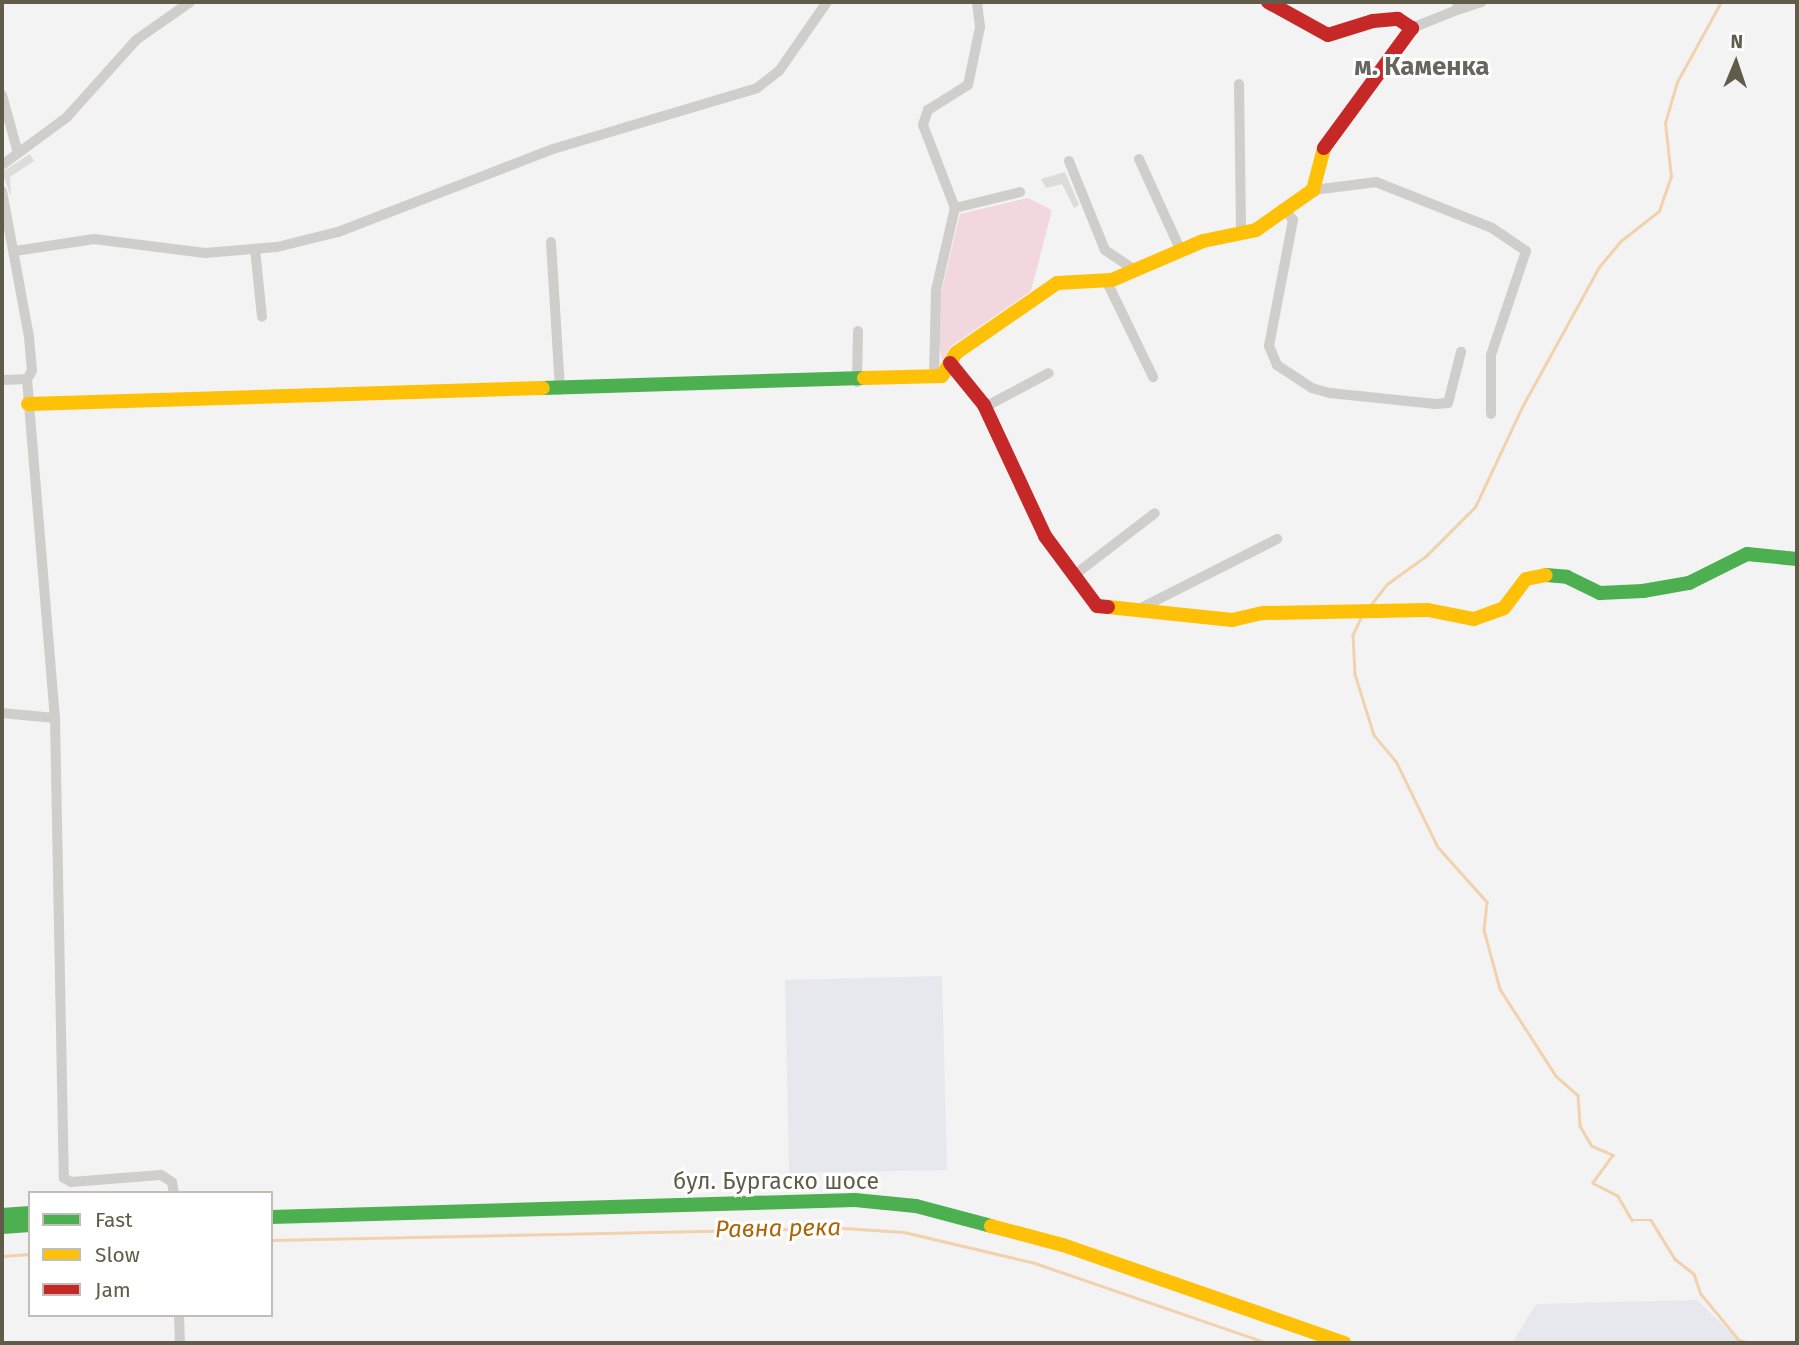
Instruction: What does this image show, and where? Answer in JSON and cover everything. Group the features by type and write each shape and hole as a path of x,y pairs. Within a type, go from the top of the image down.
{"street":[{"path":"2,165 68,117 136,40 190,2"},
{"path":"15,251 94,239 205,253 255,249 338,232 553,149 757,88 779,71 827,2"},
{"path":"934,378 936,290 955,208 923,125 928,110 968,85 980,27 977,2"},
{"path":"1268,2 1328,36 1373,21 1398,19 1412,28"},
{"path":"1313,190 1321,152 1412,28 1458,6 1482,2"},
{"path":"1239,84 1241,232"},
{"path":"2,95 18,153"},
{"path":"1139,159 1181,251"},
{"path":"1069,161 1105,250 1136,271"},
{"path":"29,404 934,378 942,376 950,363 1038,293 1057,283 1106,280 1136,271 1181,251 1241,232 1256,230 1313,190 1376,182 1492,228 1526,251 1491,355 1491,414"},
{"path":"2,191 15,251 32,371 27,379 55,718 64,1178 71,1182 160,1175 173,1182 174,1191"},
{"path":"955,208 1020,192"},
{"path":"1284,208 1293,220 1269,346 1277,365 1321,391 1436,404 1448,403 1461,352"},
{"path":"551,242 560,390"},
{"path":"255,249 262,317"},
{"path":"1106,280 1153,377"},
{"path":"858,331 858,382"},
{"path":"950,363 985,407 1045,536 1097,606 1139,609 1166,616 1232,620 1263,613 1428,610 1474,619 1504,608 1526,579 1538,575 1567,577 1600,593 1643,591 1689,583 1747,554 1797,559"},
{"path":"985,407 1049,373"},
{"path":"2,380 27,379"},
{"path":"1073,576 1155,513"},
{"path":"1139,609 1277,539"},
{"path":"2,713 55,718"},
{"name":"бул. Бургаско шосе","path":"273,1217 855,1200 916,1206 1041,1237 1344,1343"},
{"path":"273,1211 329,1214"},
{"path":"2,1214 28,1213"},
{"path":"2,1227 28,1226"},
{"path":"179,1317 180,1343"}],"shaded area":[{"path":"1028,198 1052,210 1031,291 950,347 942,362 938,337 941,293 960,214"},
{"path":"942,976 947,1170 789,1173 785,980"},
{"path":"1697,1300 1742,1343 1512,1343 1536,1304"}],"building":[{"path":"30,154 34,161 10,177 11,197 2,172"},
{"path":"1065,172 1079,205 1074,208 1062,184 1046,188 1041,179"}],"waterway":[{"path":"1369,607 1387,584 1426,556 1475,507 1522,407 1599,267 1622,240 1659,211 1671,177 1665,123 1677,82 1721,2"},
{"path":"1361,618 1353,635 1355,674 1374,735 1396,761 1438,847 1487,902 1484,930 1500,989 1556,1076 1578,1095 1580,1126 1592,1146 1613,1155 1593,1183 1618,1196 1632,1220 1651,1220 1675,1259 1694,1274 1701,1294 1739,1340 1751,1343"},
{"name":"Равна река","path":"273,1240 843,1228 904,1232 1035,1263 1267,1343"},
{"name":"Равна река","path":"2,1256 28,1254"}],"traffic: fast":[{"path":"543,388 864,378"},
{"path":"1546,575 1567,577 1600,593 1643,591 1689,583 1747,554 1797,559"},
{"path":"273,1217 855,1200 916,1206 991,1226"},
{"path":"2,1215 28,1213"},
{"path":"2,1227 28,1225"}],"traffic: slow":[{"path":"864,378 942,376 956,353 1057,283 1112,280 1203,241 1256,230 1313,190 1324,148"},
{"path":"28,404 543,388"},
{"path":"1108,607 1232,620 1263,613 1428,610 1474,619 1504,608 1526,579 1546,575"},
{"path":"991,1226 1063,1245 1344,1343"}],"traffic: jam":[{"path":"1268,2 1328,35 1373,21 1398,19 1412,28 1324,148"},
{"path":"950,363 984,405 1045,536 1097,606 1108,607"}],"district":[{"name":"м. Каменка","path":"1422,67"}]}
